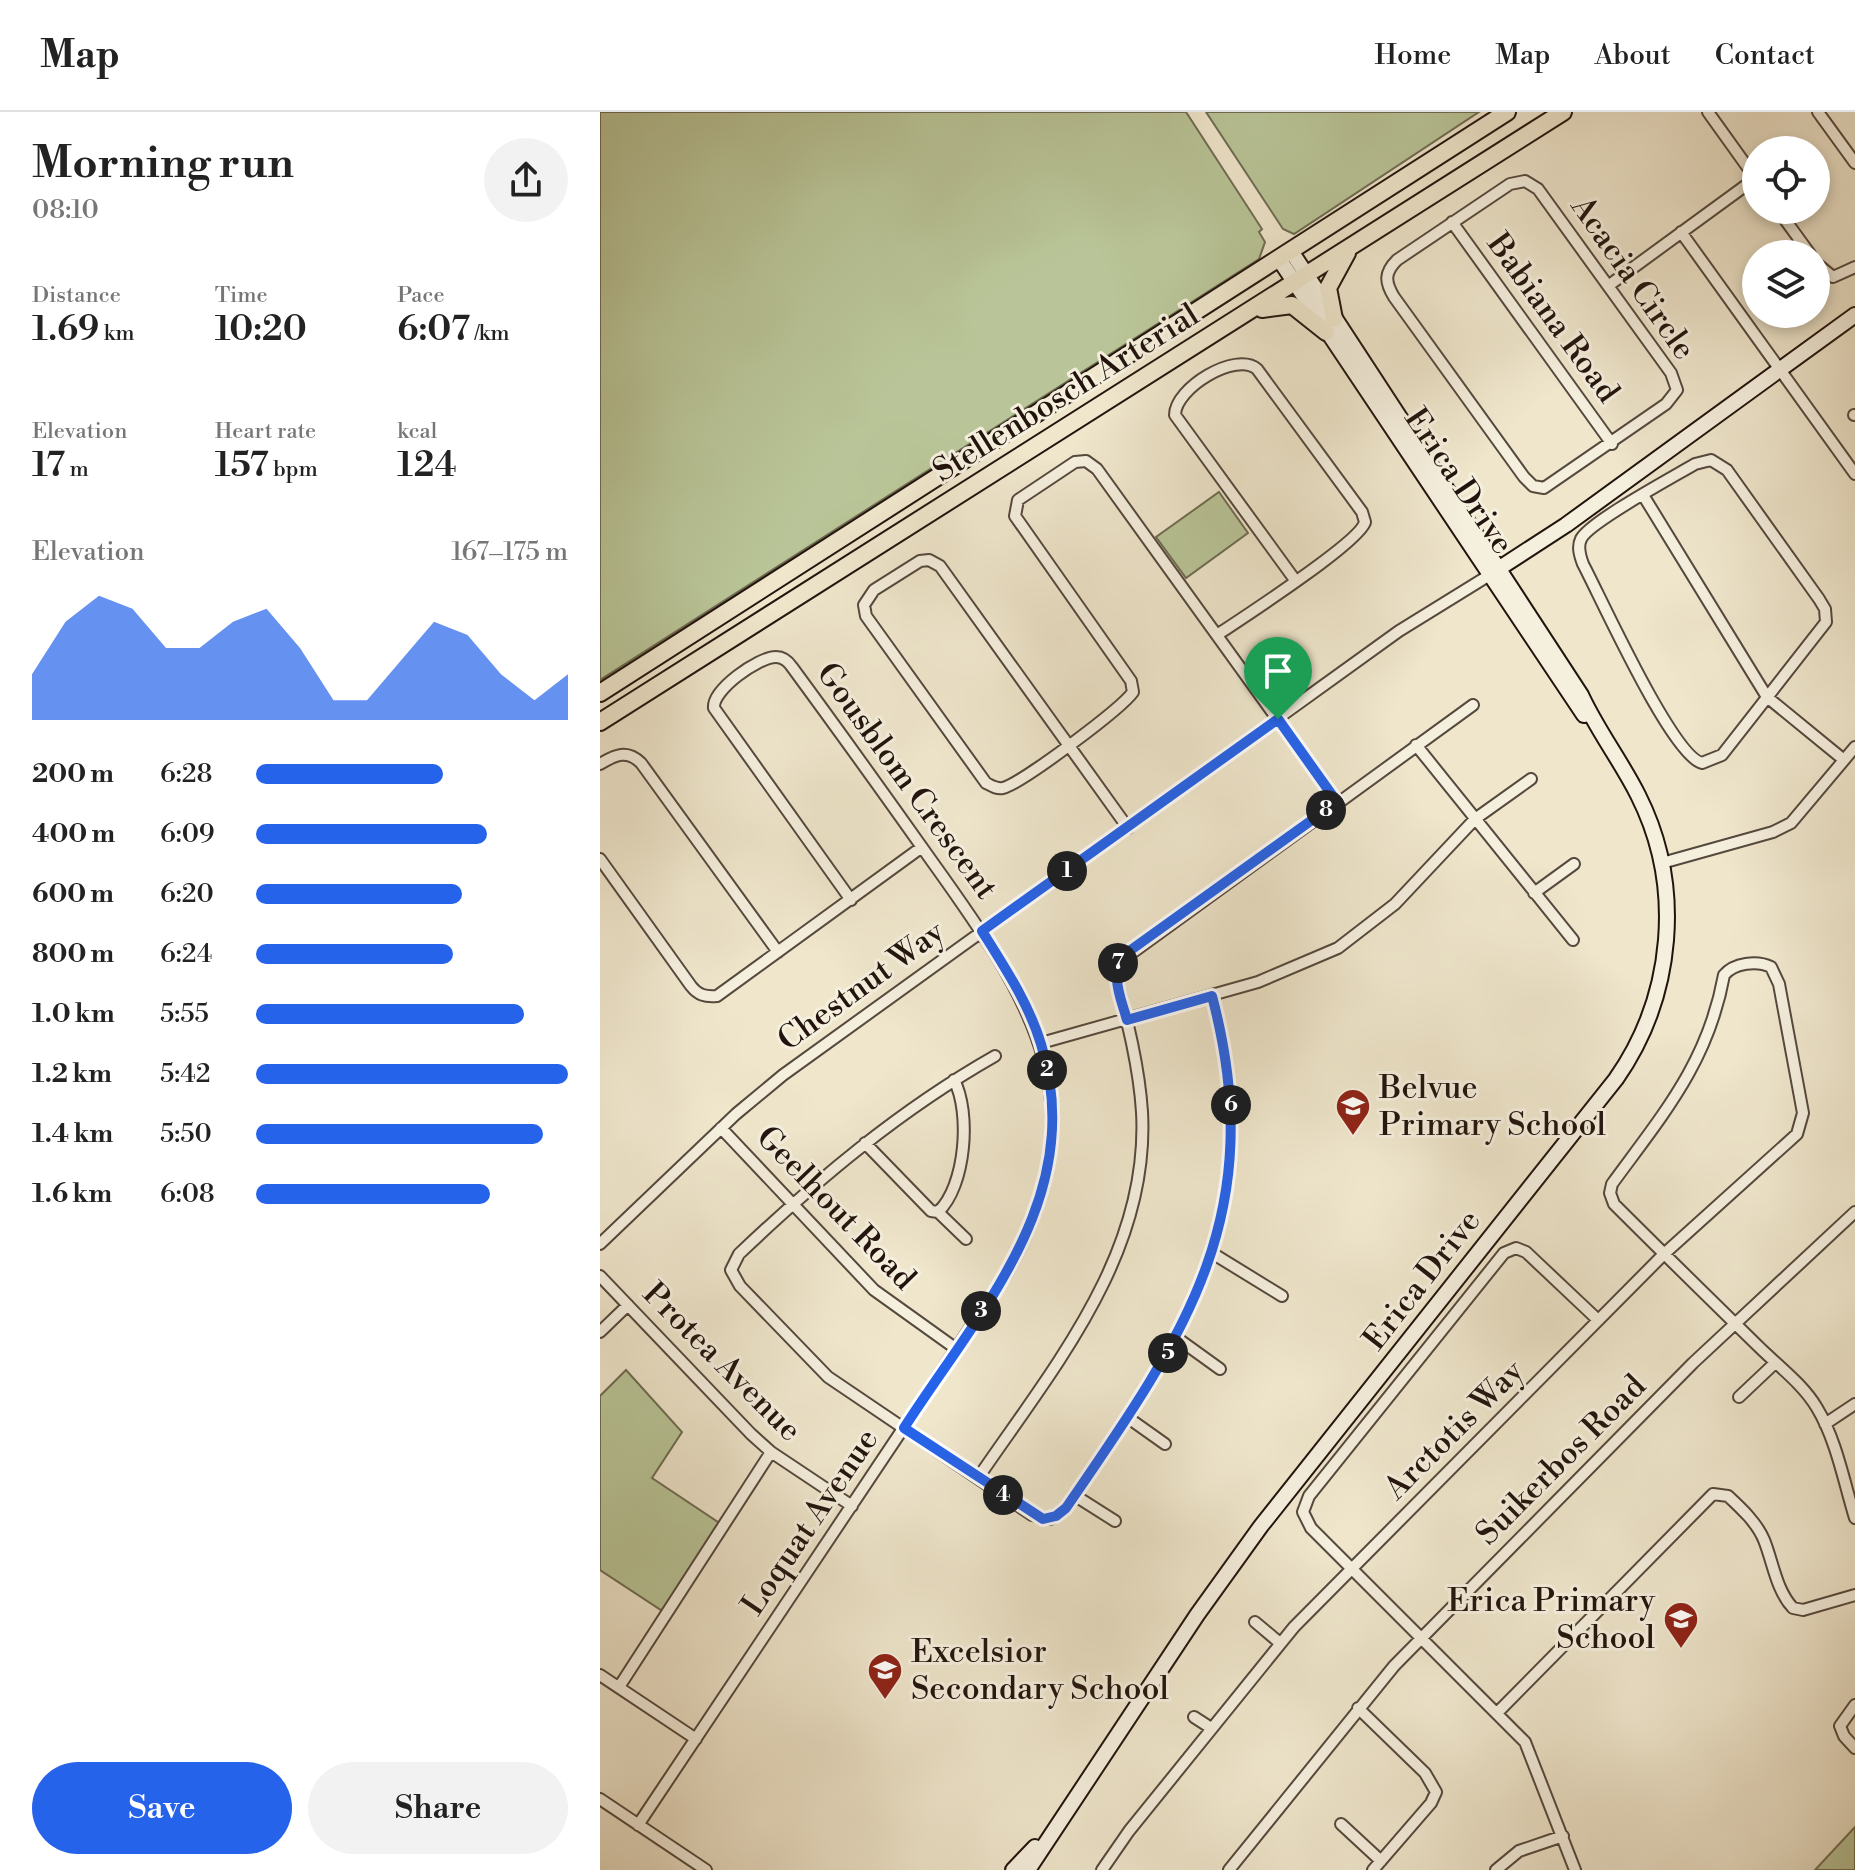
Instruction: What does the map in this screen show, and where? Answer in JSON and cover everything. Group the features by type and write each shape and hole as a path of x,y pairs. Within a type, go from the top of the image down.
{"main road":[{"name":"Stellenbosch Arterial","path":"600,693 1507,112"},
{"name":"Stellenbosch Arterial","path":"600,722 1563,112"},
{"path":"1330,325 1328,288 1353,246"},
{"name":"Erica Drive","path":"1028,1870 1261,1526 1625,1067 1647,1025 1662,975 1668,915 1662,863 1638,794 1598,731 1581,695 1494,572 1285,255"},
{"path":"1242,317 1276,305 1289,304 1330,325"},
{"path":"1494,572 1566,525 1855,315"},
{"name":"Erica Drive","path":"1013,1870 1057,1824"}],"street":[{"path":"1708,112 1742,159"},
{"path":"1818,112 1855,163"},
{"name":"Acacia Circle","path":"1531,183 1675,379 1677,390 1666,404 1549,487 1533,486 1388,287 1389,270 1397,260 1452,222 1510,184 1531,183"},
{"path":"1608,286 1742,189"},
{"name":"Babiana Road","path":"1452,222 1612,444"},
{"path":"1681,232 1855,474"},
{"path":"1830,275 1833,277 1855,267"},
{"path":"1217,635 1295,580 1359,534 1364,518 1257,369 1248,363 1237,362 1184,392 1176,402 1175,415 1295,580"},
{"path":"1845,460 1855,453"},
{"path":"1705,460 1721,464 1823,604 1826,622 1822,632 1722,755 1708,763 1690,758 1678,741 1580,554 1581,539 1586,533 1643,495 1705,460"},
{"path":"1128,828 1068,744 940,566 929,560 920,561 867,597 864,605 866,616 986,783 995,788 1006,787 1068,744 1125,703 1133,692 1131,681 1015,516 1014,508 1024,494 1075,462 1091,464 1337,802"},
{"path":"1643,495 1767,697 1844,760"},
{"name":"Chestnut Way","path":"600,1244 721,1128 783,1075 1437,605 1494,572"},
{"name":"Gousblom Crescent","path":"851,900 721,722 713,701 722,687 768,658 788,662 982,931"},
{"path":"978,1478 1099,1295 1125,1233 1139,1173 1142,1116 1127,1020 1115,974 1118,963 1473,705"},
{"path":"1416,745 1573,940"},
{"path":"1662,863 1773,832 1791,823 1855,747"},
{"path":"600,764 622,754 629,754 641,763 778,952"},
{"path":"1041,1043 1287,972 1349,942 1395,904 1475,819 1531,779"},
{"path":"600,859 691,986 702,996 717,996 922,847"},
{"path":"1534,893 1574,864"},
{"name":"Loquat Avenue","path":"638,1825 1005,1276 1040,1206 1053,1131 1051,1095 1041,1043 1017,991 982,931"},
{"name":"Arctotis Way","path":"1102,1870 1129,1831 1280,1643 1664,1254 1802,1126 1803,1113 1779,984 1771,967 1764,964 1737,966 1724,975 1707,1036 1689,1079 1612,1184 1610,1193 1614,1204 1664,1254"},
{"path":"995,1056 954,1080 865,1143 792,1203 735,1259 733,1277 828,1377 1032,1515 1050,1519 1061,1512 1074,1495 1177,1338 1212,1253 1226,1186 1231,1102 1212,996"},
{"path":"938,1212 945,1205 953,1186 963,1143 963,1104 954,1080"},
{"name":"Geelhout Road","path":"721,1128 886,1301 955,1348"},
{"path":"865,1143 931,1211 938,1212 966,1239"},
{"name":"Suikerbos Road","path":"1229,1870 1358,1708 1422,1638 1734,1323 1855,1212"},
{"path":"1575,1870 1525,1742 1311,1528 1305,1520 1304,1505 1504,1253 1516,1248 1526,1252 1598,1320"},
{"path":"1212,1253 1282,1296"},
{"path":"1664,1254 1806,1394 1825,1424 1852,1500 1855,1518"},
{"name":"Protea Avenue","path":"600,1276 771,1452 852,1506"},
{"path":"600,1332 628,1305"},
{"path":"1177,1338 1220,1369"},
{"path":"1739,1397 1775,1363"},
{"path":"1825,1424 1855,1404"},
{"path":"1127,1417 1165,1444"},
{"path":"619,1687 771,1452"},
{"path":"1497,1713 1713,1494 1728,1496 1755,1524 1763,1536 1783,1596 1793,1608 1803,1610 1855,1595"},
{"path":"1074,1495 1115,1521"},
{"path":"1255,1622 1280,1643"},
{"path":"600,1675 696,1739"},
{"path":"1855,1705 1840,1726 1855,1748"},
{"path":"1358,1708 1425,1773 1436,1792 1431,1803 1373,1870"},
{"path":"1194,1717 1211,1728"},
{"path":"600,1799 706,1870"},
{"path":"1341,1824 1381,1861"},
{"path":"1496,1870 1519,1851 1563,1836"}],"green space":[{"path":"600,112 1186,112 1262,229 1259,232 1265,242 1259,259 600,680"},
{"path":"1206,112 1479,112 1294,234 1283,229"},
{"path":"1219,492 1248,533 1186,578 1156,537"},
{"path":"626,1370 682,1432 652,1478 724,1526 667,1614 600,1570 600,1396"},
{"path":"1855,1827 1855,1870 1815,1870"}],"place":[{"name":"Belvue Primary School","path":"1353,1137"},
{"name":"Erica Primary School","path":"1681,1650"},
{"name":"Excelsior Secondary School","path":"885,1701"}],"route":[{"path":"1278,719 1337,802 1128,952 1118,963 1115,974 1127,1020 1212,996 1231,1102 1225,1198 1212,1253 1184,1324 1165,1359 1066,1508 1050,1519 1043,1519 1032,1515 904,1428 1021,1248 1040,1206 1051,1156 1051,1095 1041,1043 1002,962 982,931 1278,719"}]}
